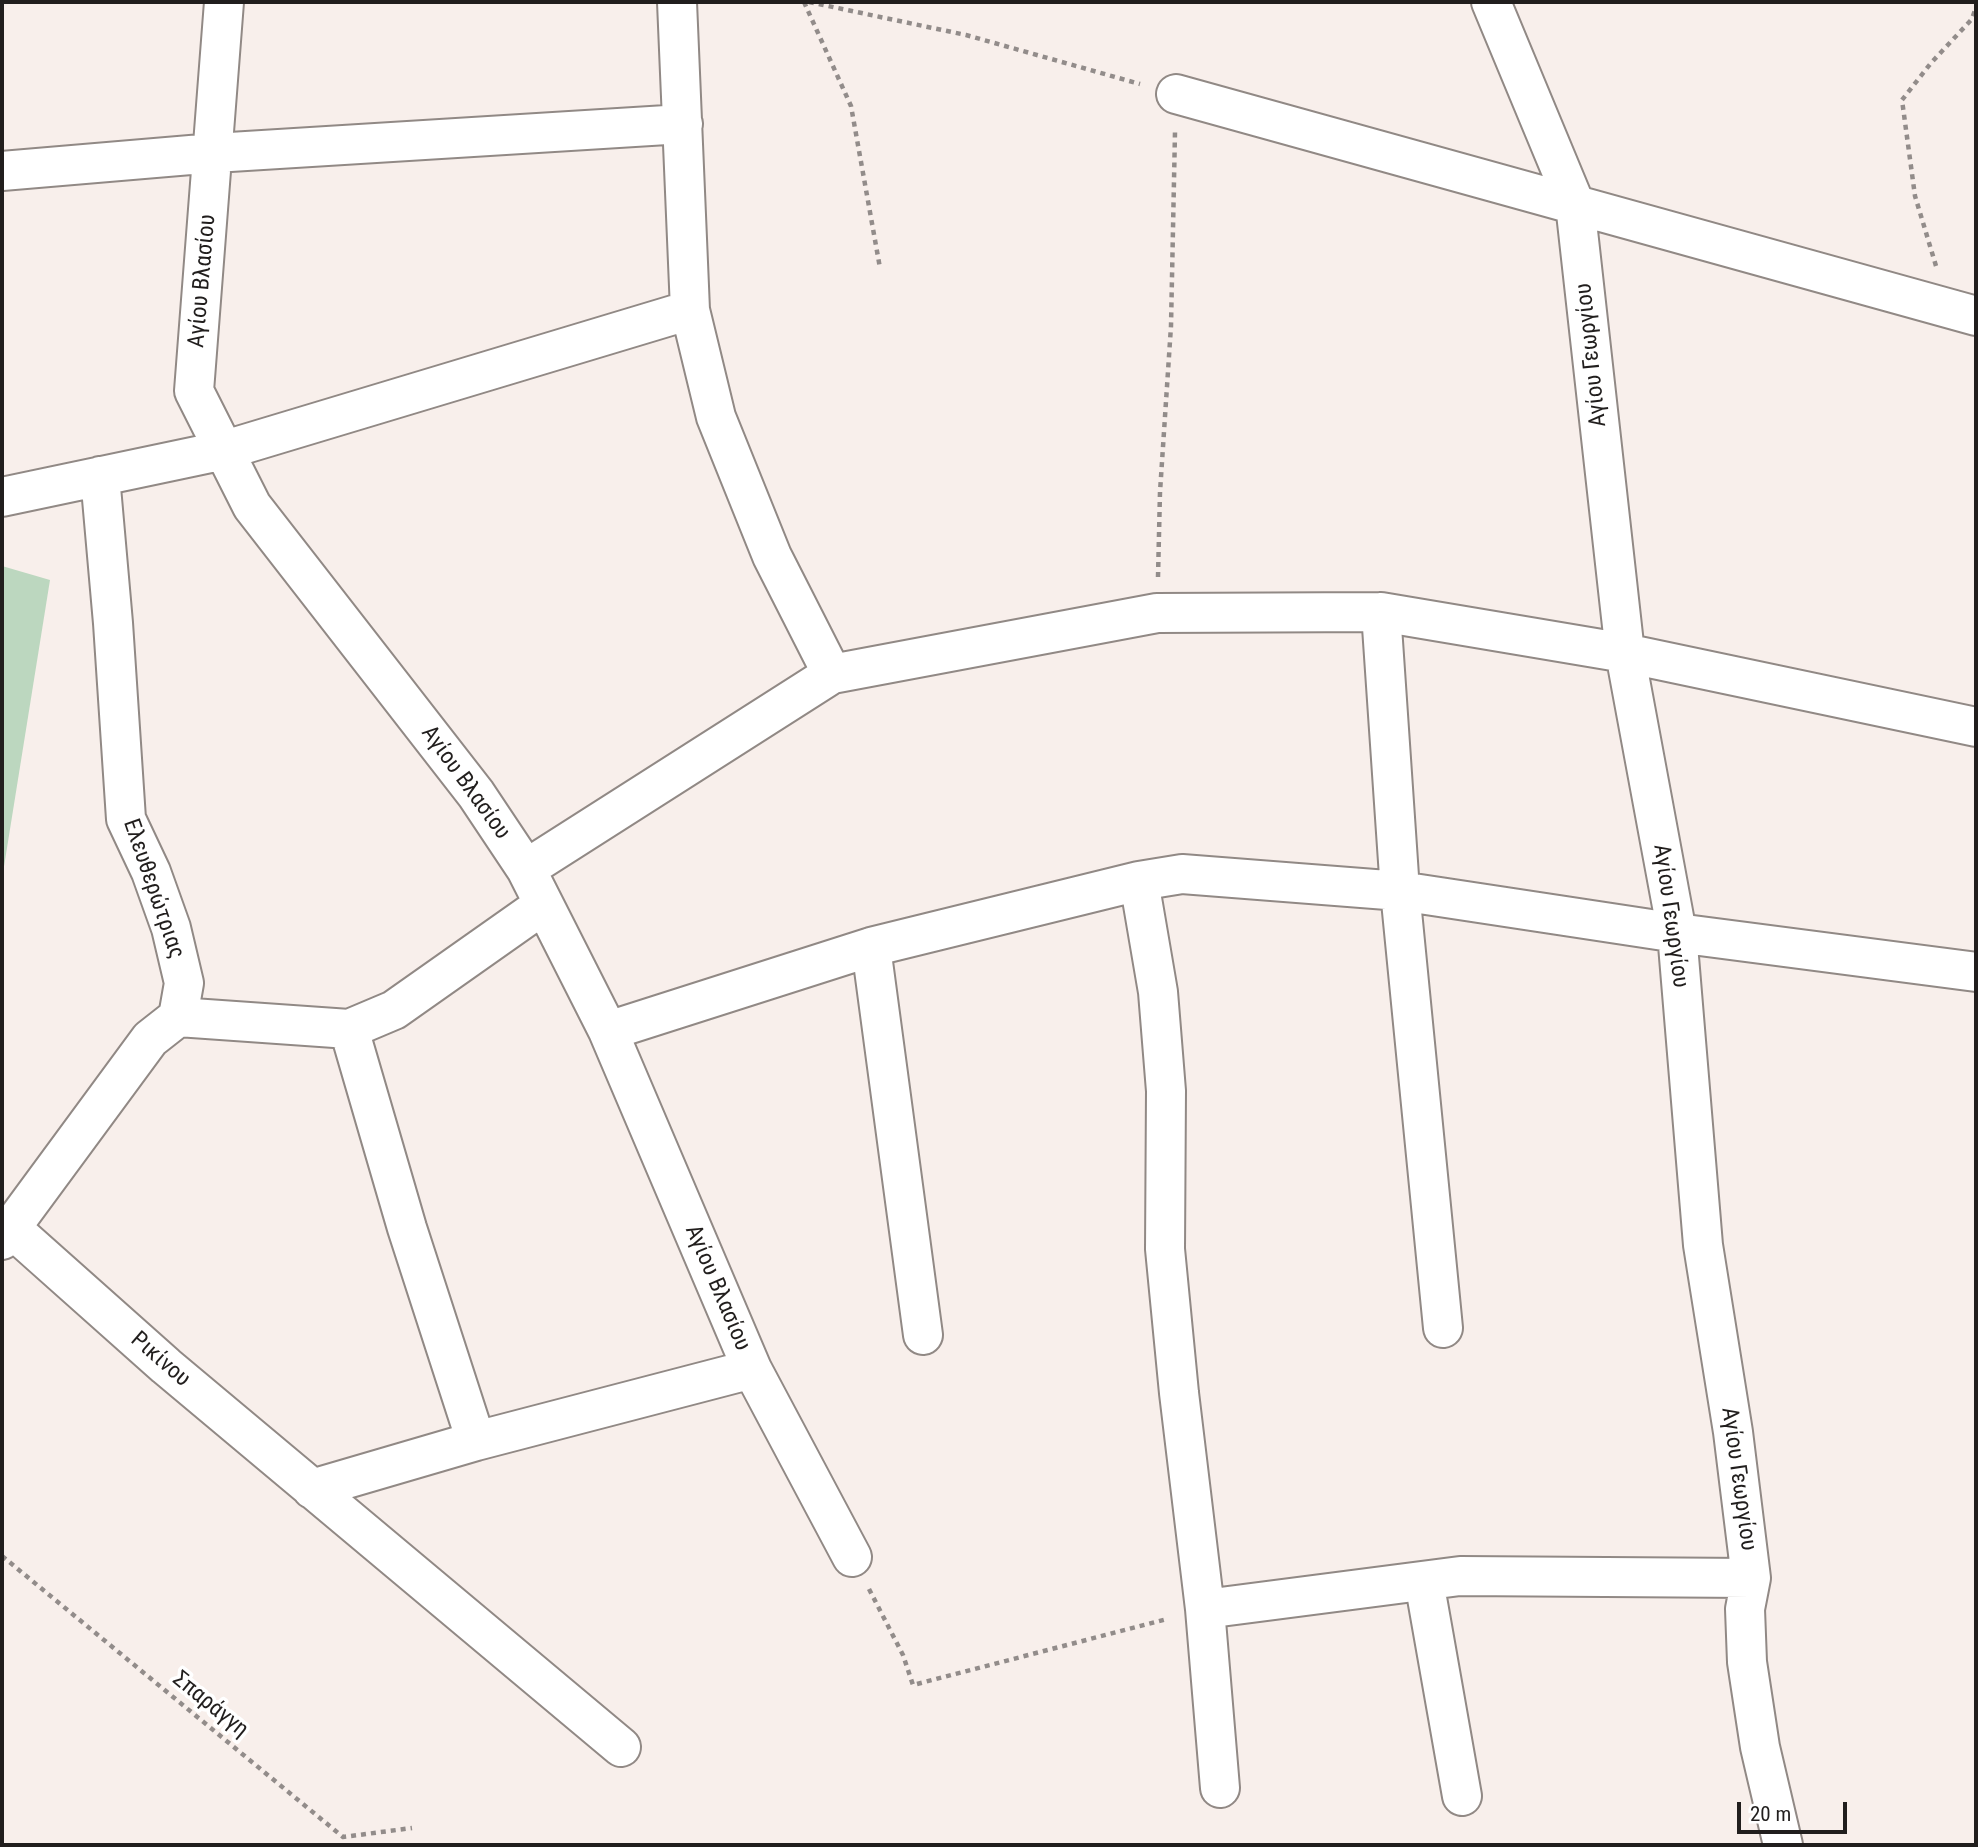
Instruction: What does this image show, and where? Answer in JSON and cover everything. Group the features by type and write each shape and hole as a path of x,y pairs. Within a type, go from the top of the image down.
{"street":[{"name":"Αγίου Βλασίου","path":"224,2 194,391 252,506 476,794 526,869 608,1031 752,1369 852,1557"},
{"path":"677,2 690,310 716,416 772,556 832,674"},
{"name":"Αγίου Γεωργίου","path":"1491,2 1575,204 1625,653 1677,933 1703,1245 1733,1432 1751,1578 1745,1609 1746,1662 1760,1747 1783,1845"},
{"path":"1176,94 1961,312"},
{"path":"2,171 214,153 683,124"},
{"path":"2,497 225,450 690,310"},
{"name":"Ελευθερώτριας","path":"100,476 113,623 125,819 151,872 171,928 184,983 178,1017"},
{"path":"1381,612 1400,891 1443,1328"},
{"path":"526,869 832,674 1157,613 1381,612 1625,653 1976,727"},
{"path":"608,1031 871,947 1139,881 1182,874 1400,891 1677,933 1976,972"},
{"path":"1139,881 1158,992 1166,1091 1165,1249 1205,1609 1220,1788"},
{"path":"7,1226 150,1039 178,1017 349,1029 394,1010 543,905"},
{"path":"871,947 923,1335"},
{"path":"349,1029 407,1228 476,1441"},
{"name":"Ρικίνου","path":"7,1226 176,1374 621,1747"},
{"path":"312,1489 476,1441 752,1369"},
{"path":"1205,1609 1460,1576 1751,1578"},
{"path":"1424,1581 1462,1796"}],"path":[{"path":"807,2 966,36 1176,94 1171,326 1160,492 1157,613"},
{"path":"807,2 852,106 880,268"},
{"path":"1961,312 1915,196 1902,100 1931,63 1972,19 1976,7"},
{"name":"Σπαράγγη","path":"2,1556 343,1837 412,1828"},
{"path":"852,1557 903,1655 913,1685 1205,1609"}],"green space":[{"path":"2,566 50,580 2,879"}]}
